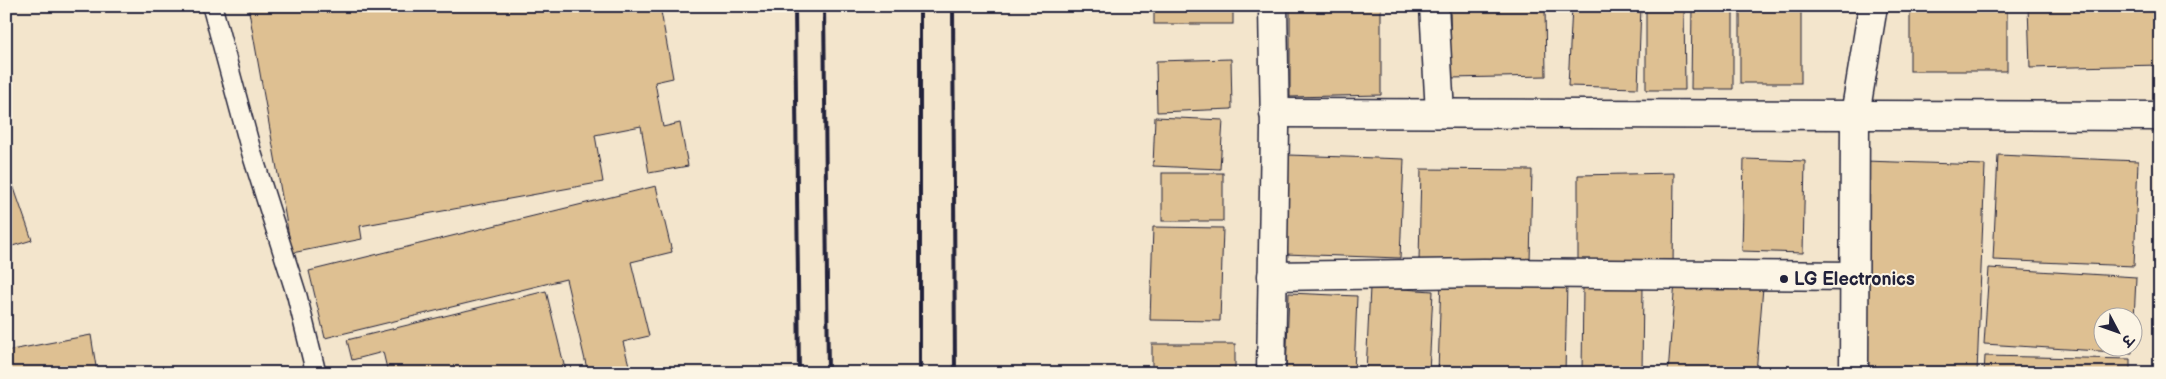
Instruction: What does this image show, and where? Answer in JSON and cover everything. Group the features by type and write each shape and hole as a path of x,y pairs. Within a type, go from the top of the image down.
{"street":[{"path":"1271,373 1274,113 1273,6"},
{"path":"1434,6 1440,113"},
{"path":"1854,373 1854,115 1873,6"},
{"path":"1274,113 2160,116"},
{"path":"1272,276 1494,273 1854,276"}],"lane":[{"path":"212,6 252,154 297,296 316,373"}],"building":[{"path":"248,6 660,6 673,78 655,82 663,127 680,123 688,166 649,173 641,126 595,135 603,182 360,226 362,239 292,253"},
{"path":"1154,6 1233,6 1233,24 1154,24"},
{"path":"1290,6 1381,6 1381,95 1290,97"},
{"path":"1450,6 1545,6 1546,76 1451,78"},
{"path":"1572,6 1641,6 1638,88 1568,86"},
{"path":"1646,6 1684,6 1685,90 1646,90"},
{"path":"1692,6 1733,6 1733,89 1691,89"},
{"path":"1740,6 1801,6 1801,83 1740,83"},
{"path":"1910,6 2007,6 2007,71 1910,71"},
{"path":"2028,6 2160,6 2160,65 2030,68"},
{"path":"1231,59 1232,109 1157,112 1156,61"},
{"path":"1155,117 1223,120 1220,169 1153,166"},
{"path":"1288,155 1404,159 1400,258 1284,254"},
{"path":"1998,155 2138,161 2134,266 1993,260"},
{"path":"1744,159 1805,161 1803,253 1742,251"},
{"path":"1865,161 1985,165 1977,373 1857,373"},
{"path":"6,165 32,240 6,248"},
{"path":"1421,169 1532,170 1530,263 1419,261"},
{"path":"1162,173 1223,173 1223,221 1162,221"},
{"path":"1674,173 1673,268 1578,269 1578,175"},
{"path":"656,186 672,252 631,262 649,336 623,342 631,373 588,373 566,279 325,338 309,271"},
{"path":"1153,227 1223,228 1220,321 1150,320"},
{"path":"1989,268 2136,277 2135,306 2094,306 2094,351 1984,344"},
{"path":"1441,279 1567,282 1565,373 1438,373"},
{"path":"1675,281 1763,287 1756,373 1668,373"},
{"path":"1583,286 1643,286 1642,373 1582,373"},
{"path":"1370,287 1433,291 1429,373 1366,373"},
{"path":"546,291 566,373 388,373 383,352 352,360 347,340"},
{"path":"1289,293 1357,296 1354,373 1286,373"},
{"path":"91,335 97,373 6,373 6,351"},
{"path":"1152,344 1235,344 1235,373 1152,373"},
{"path":"1985,356 2130,359 2130,373 1984,373"}],"railway":[{"path":"795,6 799,373"},
{"path":"824,6 828,373"},
{"path":"920,6 920,373"},
{"path":"953,6 955,373"}],"place":[{"name":"LG Electronics","path":"1784,279"}]}
